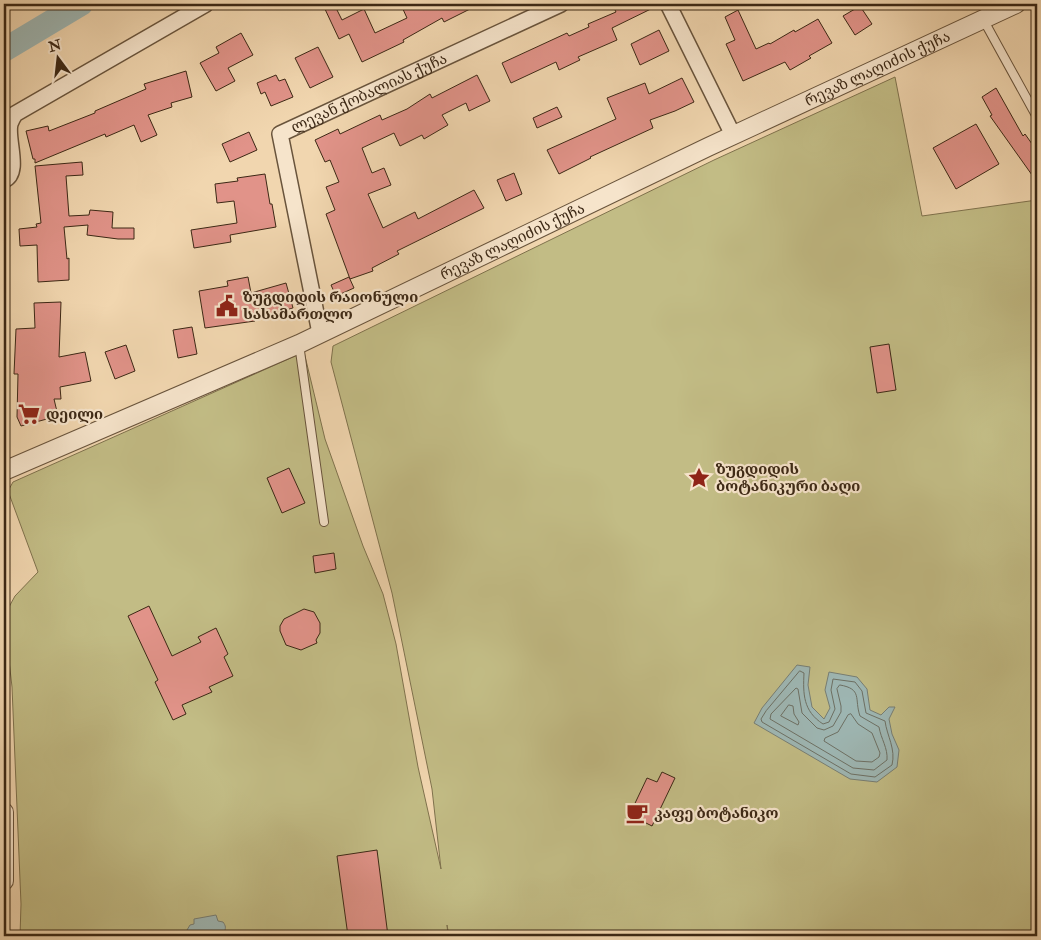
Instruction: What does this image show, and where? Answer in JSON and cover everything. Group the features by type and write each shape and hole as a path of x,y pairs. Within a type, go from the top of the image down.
{"street":[{"path":"4,180 8,178 12,170 9,125 15,114 206,4"},
{"name":"ლევან ქობალიას ქუჩა","path":"320,333 280,134 560,4"},
{"path":"668,4 733,136"},
{"name":"რევაზ ლაღიძის ქუჩა","path":"4,471 299,344 733,136 1016,4"},
{"path":"4,812 4,882"}],"lane":[{"path":"983,19 1037,117"},
{"path":"299,344 324,522"}],"shaded area":[{"name":"ზუგდიდის ბოტანიკური ბაღი","path":"895,77 922,216 1037,200 1037,936 449,936 447,925 448,936 20,936 21,904 12,687 4,616 15,596 38,572 8,491 13,482 304,352 325,439 363,546 383,594 396,644 418,767 441,869 432,789 392,593 331,362 333,346 714,160"}],"water":[{"path":"797,665 810,667 808,685 812,707 824,719 830,708 825,690 829,672 857,677 867,689 870,710 881,715 889,707 895,707 889,719 892,734 899,750 897,767 877,782 850,779 754,723 762,708"},
{"path":"216,915 218,921 223,922 225,925 224,933 220,934 220,936 190,936 187,930 190,925 194,924 194,919"}],"building":[{"path":"334,4 342,20 364,9 375,33 407,18 402,7 408,4 480,4 444,22 442,18 403,40 404,42 362,62 349,34 339,39 324,7"},
{"path":"612,4 659,5 612,28 617,40 578,57 580,60 559,70 556,62 511,83 502,63 567,33 569,36 589,27 588,24 616,12"},
{"path":"860,6 872,24 855,35 843,16"},
{"path":"738,10 756,49 770,44 794,30 795,32 818,19 832,43 809,56 811,58 790,70 785,62 743,81 726,44 735,40 725,17"},
{"path":"659,30 669,51 640,65 631,44"},
{"path":"241,33 253,55 228,68 235,81 216,91 200,63 219,53 216,47"},
{"path":"318,47 333,77 310,88 295,58"},
{"path":"186,71 192,97 171,103 172,107 148,115 157,135 141,142 134,125 106,137 105,134 35,163 26,131 48,126 49,131 95,113 95,111 146,89 144,84"},
{"path":"276,75 279,81 285,79 293,97 271,106 265,92 261,94 257,83"},
{"path":"477,75 490,101 469,111 466,103 442,115 448,125 424,139 422,135 400,146 394,133 362,148 372,173 384,168 391,185 368,194 383,228 415,212 418,219 474,190 484,208 397,251 399,254 372,268 373,271 350,279 326,214 335,210 326,187 339,182 330,160 325,162 315,140 338,129 340,134 380,115 382,120 407,109 430,94 432,98"},
{"path":"682,78 694,102 650,120 653,128 590,157 559,174 547,150 616,119 607,98 645,83 649,94"},
{"path":"996,88 1023,136 1025,134 1037,151 1037,182 990,116 992,115 982,97"},
{"path":"557,107 562,117 537,128 533,118"},
{"path":"976,124 999,164 956,189 933,148"},
{"path":"249,132 257,150 230,162 222,144"},
{"path":"82,162 83,175 66,176 69,216 89,215 90,210 113,212 112,228 134,228 134,239 87,235 88,225 64,227 67,259 69,258 69,280 38,282 37,245 20,246 19,229 37,227 36,224 41,223 35,166"},
{"path":"514,173 522,194 506,201 497,180"},
{"path":"265,174 276,227 230,235 231,242 194,248 191,230 237,223 234,201 217,203 215,184 238,181 237,178"},
{"name":"ზუგდიდის რაიონული სასამართლო","path":"248,277 251,293 286,283 293,308 255,319 255,321 205,328 199,291 228,286 227,281"},
{"path":"349,277 354,288 336,296 331,285"},
{"path":"61,302 59,357 85,352 91,381 60,387 61,399 54,399 58,416 21,426 17,417 18,374 14,374 16,329 35,328 34,303"},
{"path":"192,327 197,354 178,358 173,330"},
{"path":"889,344 896,390 877,393 870,347"},
{"path":"126,345 135,371 115,379 105,352"},
{"path":"289,468 305,503 282,513 267,478"},
{"path":"334,553 336,569 315,573 313,556"},
{"path":"149,606 172,656 201,642 198,637 216,628 228,654 224,657 233,676 209,687 212,692 182,705 186,714 173,720 155,682 158,680 128,616"},
{"path":"304,609 314,612 320,623 320,633 316,640 317,643 301,650 286,645 280,631 280,626 284,619"},
{"path":"662,772 675,778 652,826 640,820 638,823 628,818 647,778 657,782"},
{"path":"377,850 388,936 348,936 337,856"}],"waterway":[{"path":"4,50 81,4"}],"place":[{"name":"ზუგდიდის რაიონული სასამართლო","path":"227,306"},
{"name":"დეილი","path":"29,414"},
{"name":"ზუგდიდის ბოტანიკური ბაღი","path":"699,478"},
{"name":"კაფე ბოტანიკო","path":"637,813"}]}
